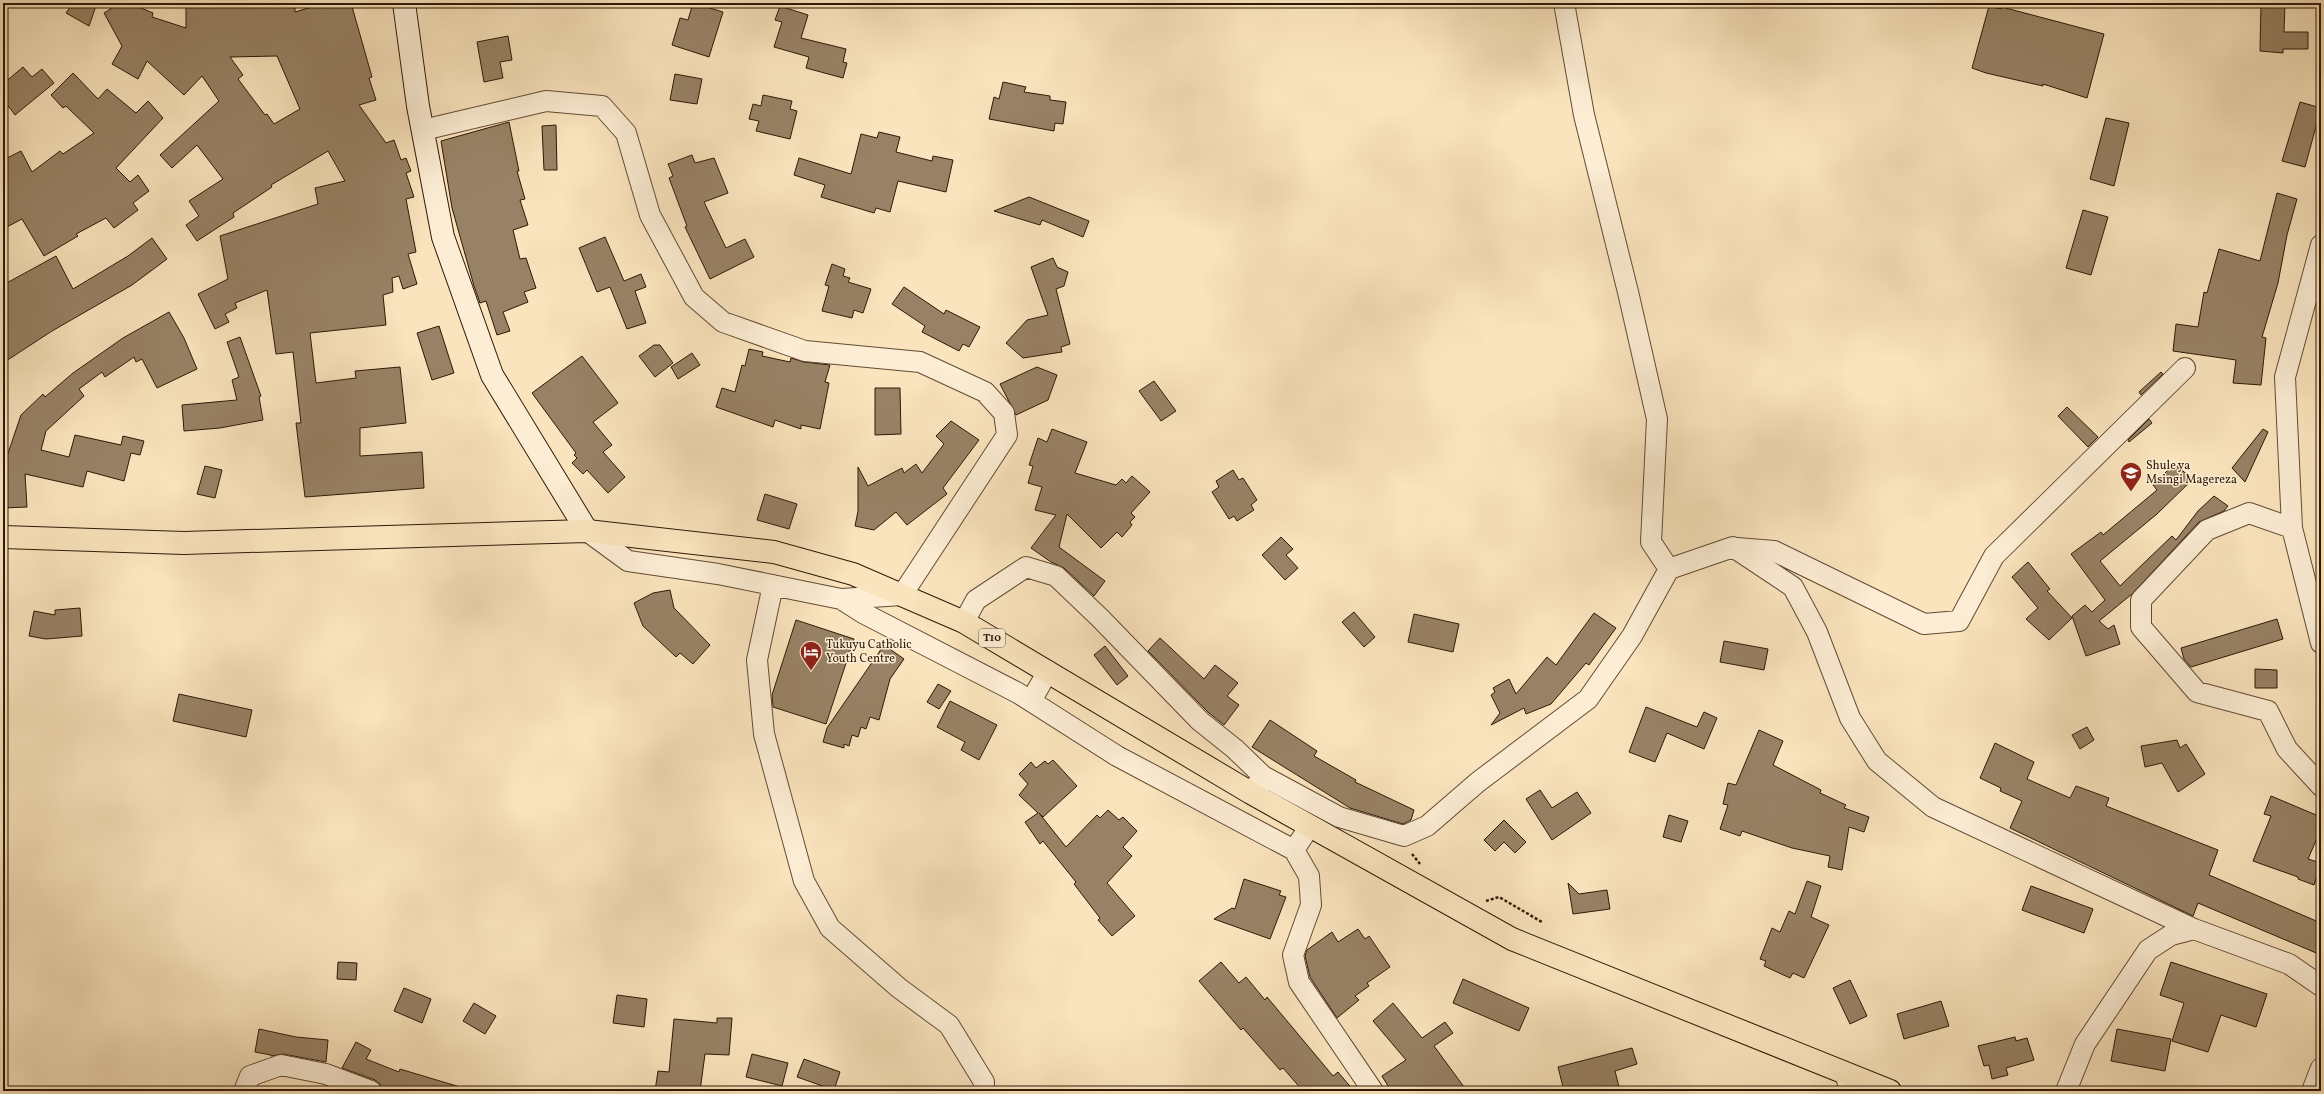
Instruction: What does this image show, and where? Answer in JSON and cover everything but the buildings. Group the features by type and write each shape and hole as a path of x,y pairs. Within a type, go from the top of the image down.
{"highway":[{"name":"T10","path":"3,537 184,543 587,531 774,552 853,574 964,622 1048,671 1257,784 1310,826 1512,939 1847,1082 1890,1091"}],"street":[{"path":"404,3 423,130 443,237 492,375 587,531 628,561 718,574 841,599 902,595 1007,435 1004,413 985,392 920,362 805,351 723,322 694,297 650,215 626,133 602,106 546,101 423,130"},
{"path":"1564,3 1584,115 1628,292 1657,419 1651,542 1669,569"},
{"path":"2321,244 2285,377 2292,528 2321,643"},
{"path":"964,622 976,600 1026,566 1056,576 1100,618 1200,721 1235,749 1257,784 1338,817 1404,836 1427,826 1478,782 1588,699 1632,636 1669,569 1733,547 1774,552 1924,624 1959,621 1994,556 2185,368"},
{"path":"2292,528 2249,513 2208,530 2141,600 2142,627 2197,692 2268,711 2287,749 2321,786"},
{"path":"1733,547 1793,587 1817,632 1850,718 1878,761 1933,807 2194,929 2290,964 2321,986"},
{"path":"773,585 757,660 764,734 804,881 830,928 899,988 949,1025 984,1082 984,1091"},
{"path":"841,599 863,613 1031,701 1117,756 1294,850 1309,876 1311,905 1293,955 1299,982 1373,1091"},
{"path":"1031,701 1048,671"},
{"path":"1294,850 1310,826"},
{"path":"2066,1091 2085,1044 2148,950 2171,935 2194,929"},
{"path":"244,1091 250,1076 281,1065 326,1074 371,1091"},
{"path":"2312,1091 2321,1068"}],"path":[{"path":"1395,833 1396,841 1425,867"},
{"path":"1482,900 1488,902 1499,897 1542,922"}],"place":[{"name":"Shule ya Msingi Magereza","path":"2131,492"},
{"name":"Tukuyu Catholic Youth Centre","path":"811,672"}]}
